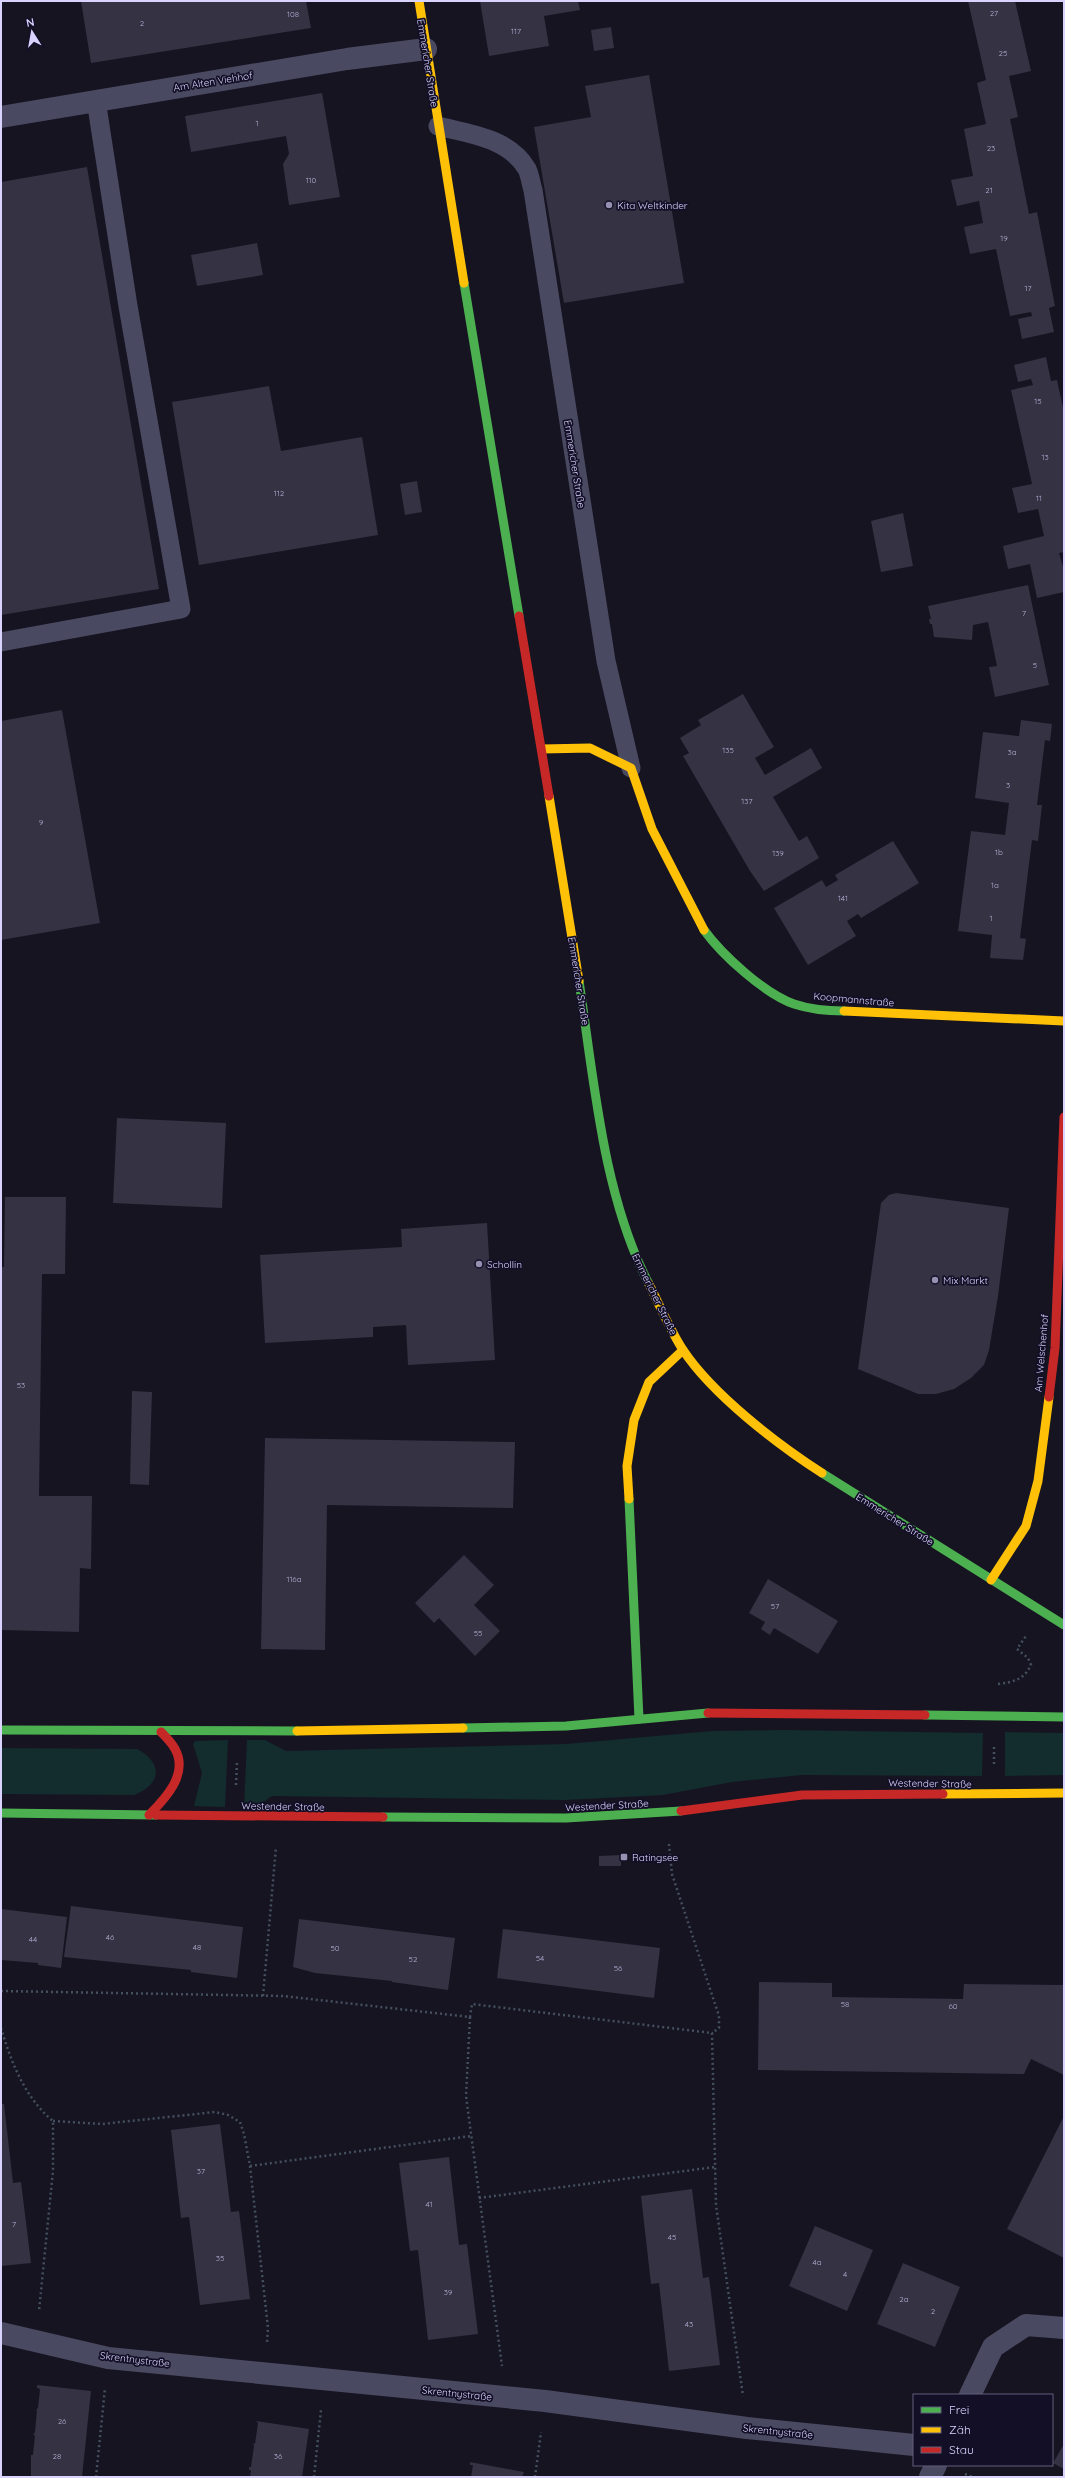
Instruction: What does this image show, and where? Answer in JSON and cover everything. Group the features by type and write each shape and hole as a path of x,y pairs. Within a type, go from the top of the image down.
{"main road":[{"name":"Emmericher Straße","path":"419,1 438,126 542,749 608,1164 637,1260 683,1350 713,1385 761,1429 810,1465 1064,1625"},
{"path":"542,749 590,748 631,768"},
{"name":"Koopmannstraße","path":"631,768 652,829 705,931 732,961 756,982 794,1004 838,1011 1064,1021"},
{"name":"Am Welschenhof","path":"991,1580 1026,1526 1038,1481 1059,1346 1064,1117"},
{"path":"639,1719 627,1466 634,1420 649,1382 683,1350"},
{"path":"1,1730 238,1732 566,1726 711,1713 1064,1717"},
{"path":"149,1814 168,1796 179,1771 176,1750 161,1732"},
{"name":"Westender Straße","path":"1,1813 279,1817 566,1818 665,1813 802,1795 1064,1793"}],"street":[{"name":"Am Alten Viehhof","path":"1,117 347,59 426,49"},
{"path":"970,2394 993,2347 1026,2325 1064,2328"},
{"name":"Skrentnystraße","path":"1,2333 108,2358 545,2401 747,2428 913,2445"},
{"path":"930,2477 936,2466"}],"lane":[{"path":"1,642 181,609 128,306 96,100"},
{"name":"Emmericher Straße","path":"438,126 493,140 514,154 527,170 534,198 606,661 631,768"}],"path":[{"path":"235,1816 238,1732"},
{"path":"507,2398 479,2198 466,2081 472,2004 712,2033 719,2028 719,2016 672,1874 665,1813"},
{"path":"263,1996 279,1817"},
{"path":"1,1991 283,1996 470,2017"},
{"path":"1,2028 11,2058 25,2087 39,2110 53,2121 102,2124 216,2112 228,2115 240,2122 244,2134 250,2166 268,2328 263,2373"},
{"path":"712,2033 716,2205 747,2428"},
{"path":"37,2341 53,2171 53,2121"},
{"path":"250,2166 471,2136"},
{"path":"479,2198 715,2167"},
{"path":"96,2477 108,2358"},
{"path":"314,2477 324,2380"},
{"path":"535,2477 545,2401"}],"green space":[{"path":"784,1730 983,1733 982,1776 802,1775 732,1782 663,1795 565,1800 272,1796 255,1808 244,1808 247,1740 265,1740 286,1751 566,1744 712,1731"},
{"path":"1005,1732 1064,1733 1064,1775 1005,1776"},
{"path":"228,1740 225,1807 194,1806 202,1773 193,1744 195,1741"},
{"path":"1,1748 137,1749 151,1761 155,1767 156,1773 150,1785 134,1795 1,1794"}],"building":[{"path":"81,1 306,1 311,28 91,63"},
{"path":"480,1 578,1 580,10 544,16 549,46 489,56"},
{"path":"968,1 1015,1 1031,71 1009,76 1018,117 1010,119 1029,214 1037,212 1055,306 1049,308 1054,332 1022,339 1018,319 1032,316 1031,312 1010,316 996,249 970,254 964,227 983,223 979,201 957,206 951,180 973,176 964,129 986,124 977,83 986,80"},
{"path":"611,27 614,48 594,51 591,30"},
{"name":"Kita Weltkinder","path":"649,75 684,283 564,303 534,127 591,117 585,86"},
{"path":"322,93 340,197 289,205 283,164 289,154 286,136 191,152 185,116"},
{"path":"87,167 159,589 1,615 1,182"},
{"path":"257,243 263,275 197,286 191,255"},
{"path":"1046,357 1051,381 1057,380 1064,412 1064,552 1059,553 1064,570 1064,592 1037,598 1030,564 1008,569 1003,546 1044,536 1038,509 1018,513 1012,488 1032,484 1011,390 1033,385 1031,379 1018,382 1014,365"},
{"path":"269,386 281,451 362,437 378,535 199,565 172,402"},
{"path":"417,481 422,512 405,515 400,484"},
{"path":"903,513 913,566 881,572 871,521"},
{"path":"1028,585 1049,685 995,697 989,667 997,666 988,622 973,625 972,640 934,637 932,624 930,624 929,619 931,619 928,606"},
{"path":"743,694 774,747 755,758 765,775 811,748 822,768 773,797 799,841 807,836 819,858 764,891 750,871 683,756 689,753 680,738 701,725 698,720"},
{"path":"62,710 100,923 1,940 1,721"},
{"path":"1021,720 1052,724 1050,741 1045,740 1037,805 1042,805 1038,841 1032,840 1020,938 1026,939 1023,960 990,958 992,935 958,931 971,831 1005,835 1009,803 975,798 983,732 1019,736"},
{"path":"893,841 919,883 861,918 858,914 847,921 856,936 808,965 774,908 822,880 826,887 838,880 835,875"},
{"path":"117,1118 226,1123 222,1208 113,1203"},
{"name":"Mix Markt","path":"896,1193 1009,1208 998,1296 989,1350 984,1365 971,1378 954,1389 936,1394 918,1394 858,1369 881,1203 889,1195"},
{"path":"5,1197 66,1197 65,1274 42,1274 39,1496 92,1496 91,1569 80,1568 79,1632 1,1630 1,1267 4,1267"},
{"path":"487,1223 495,1360 408,1365 406,1325 373,1327 373,1337 265,1343 260,1255 402,1247 401,1229"},
{"path":"132,1391 152,1392 149,1485 130,1484"},
{"path":"265,1438 515,1442 513,1508 327,1505 325,1650 261,1649"},
{"path":"464,1555 494,1585 474,1605 500,1631 475,1656 439,1618 434,1623 415,1603"},
{"path":"768,1579 838,1621 818,1654 774,1628 770,1635 761,1629 765,1622 749,1613"},
{"path":"621,1855 621,1866 599,1866 599,1856"},
{"path":"71,1906 243,1927 237,1978 191,1972 191,1970 64,1957"},
{"path":"1,1909 67,1917 61,1968 38,1965 38,1963 1,1960"},
{"path":"299,1919 455,1938 448,1990 392,1981 315,1973 293,1967"},
{"path":"503,1929 660,1948 654,1998 497,1978"},
{"path":"759,1982 832,1983 832,1997 963,1999 964,1984 1064,1985 1064,2075 1031,2059 1024,2074 758,2070"},
{"path":"1,2104 4,2104 13,2183 21,2182 31,2263 1,2266"},
{"path":"1064,2116 1064,2258 1007,2229"},
{"path":"220,2124 231,2212 239,2211 250,2299 200,2305 189,2217 181,2218 171,2130"},
{"path":"449,2157 459,2245 467,2244 478,2334 428,2340 418,2250 410,2251 399,2163"},
{"path":"692,2189 703,2278 709,2277 720,2365 669,2371 659,2283 651,2284 641,2196"},
{"path":"815,2226 873,2250 847,2311 789,2286"},
{"path":"903,2263 960,2287 935,2347 877,2324"},
{"path":"37,2385 91,2391 82,2477 31,2477 31,2455 33,2455 35,2435 33,2435 35,2432 37,2410 35,2411 38,2408 40,2389 37,2388"},
{"path":"256,2421 309,2429 302,2477 250,2477 251,2470 249,2470 249,2467 251,2467 254,2446 253,2443 255,2444 258,2423"},
{"path":"1064,2444 1064,2469 1053,2463"},
{"path":"470,2462 524,2472 522,2477 471,2477 473,2465 470,2465"}],"traffic: fast":[{"path":"464,283 519,616"},
{"path":"704,930 733,962 770,992 794,1004 825,1010 844,1011"},
{"path":"579,981 602,1137 611,1176 633,1250 649,1284"},
{"path":"822,1473 1064,1625"},
{"path":"629,1499 639,1719"},
{"path":"463,1728 566,1726 708,1713"},
{"path":"925,1715 1064,1717"},
{"path":"1,1730 297,1731"},
{"path":"383,1817 566,1818 681,1811"},
{"path":"1,1813 156,1815"}],"traffic: slow":[{"path":"419,1 464,283"},
{"path":"542,749 590,748 631,768 652,829 704,930"},
{"path":"549,796 579,981"},
{"path":"844,1011 1064,1021"},
{"path":"649,1284 678,1342 696,1367 711,1384 747,1418 822,1473"},
{"path":"629,1499 627,1466 634,1420 649,1382 683,1350"},
{"path":"991,1580 1026,1526 1038,1481 1049,1397"},
{"path":"297,1731 463,1728"},
{"path":"943,1794 1064,1793"}],"traffic: jam":[{"path":"519,616 549,796"},
{"path":"1049,1397 1055,1348 1064,1117"},
{"path":"708,1713 925,1715"},
{"path":"149,1815 168,1794 177,1777 179,1768 179,1758 175,1749 171,1742 161,1732"},
{"path":"681,1811 802,1795 943,1794"},
{"path":"156,1815 383,1817"}],"place":[{"name":"Kita Weltkinder","path":"609,205"},
{"name":"Schollin","path":"479,1264"},
{"name":"Mix Markt","path":"935,1280"},
{"name":"Ratingsee","path":"624,1857"}]}
